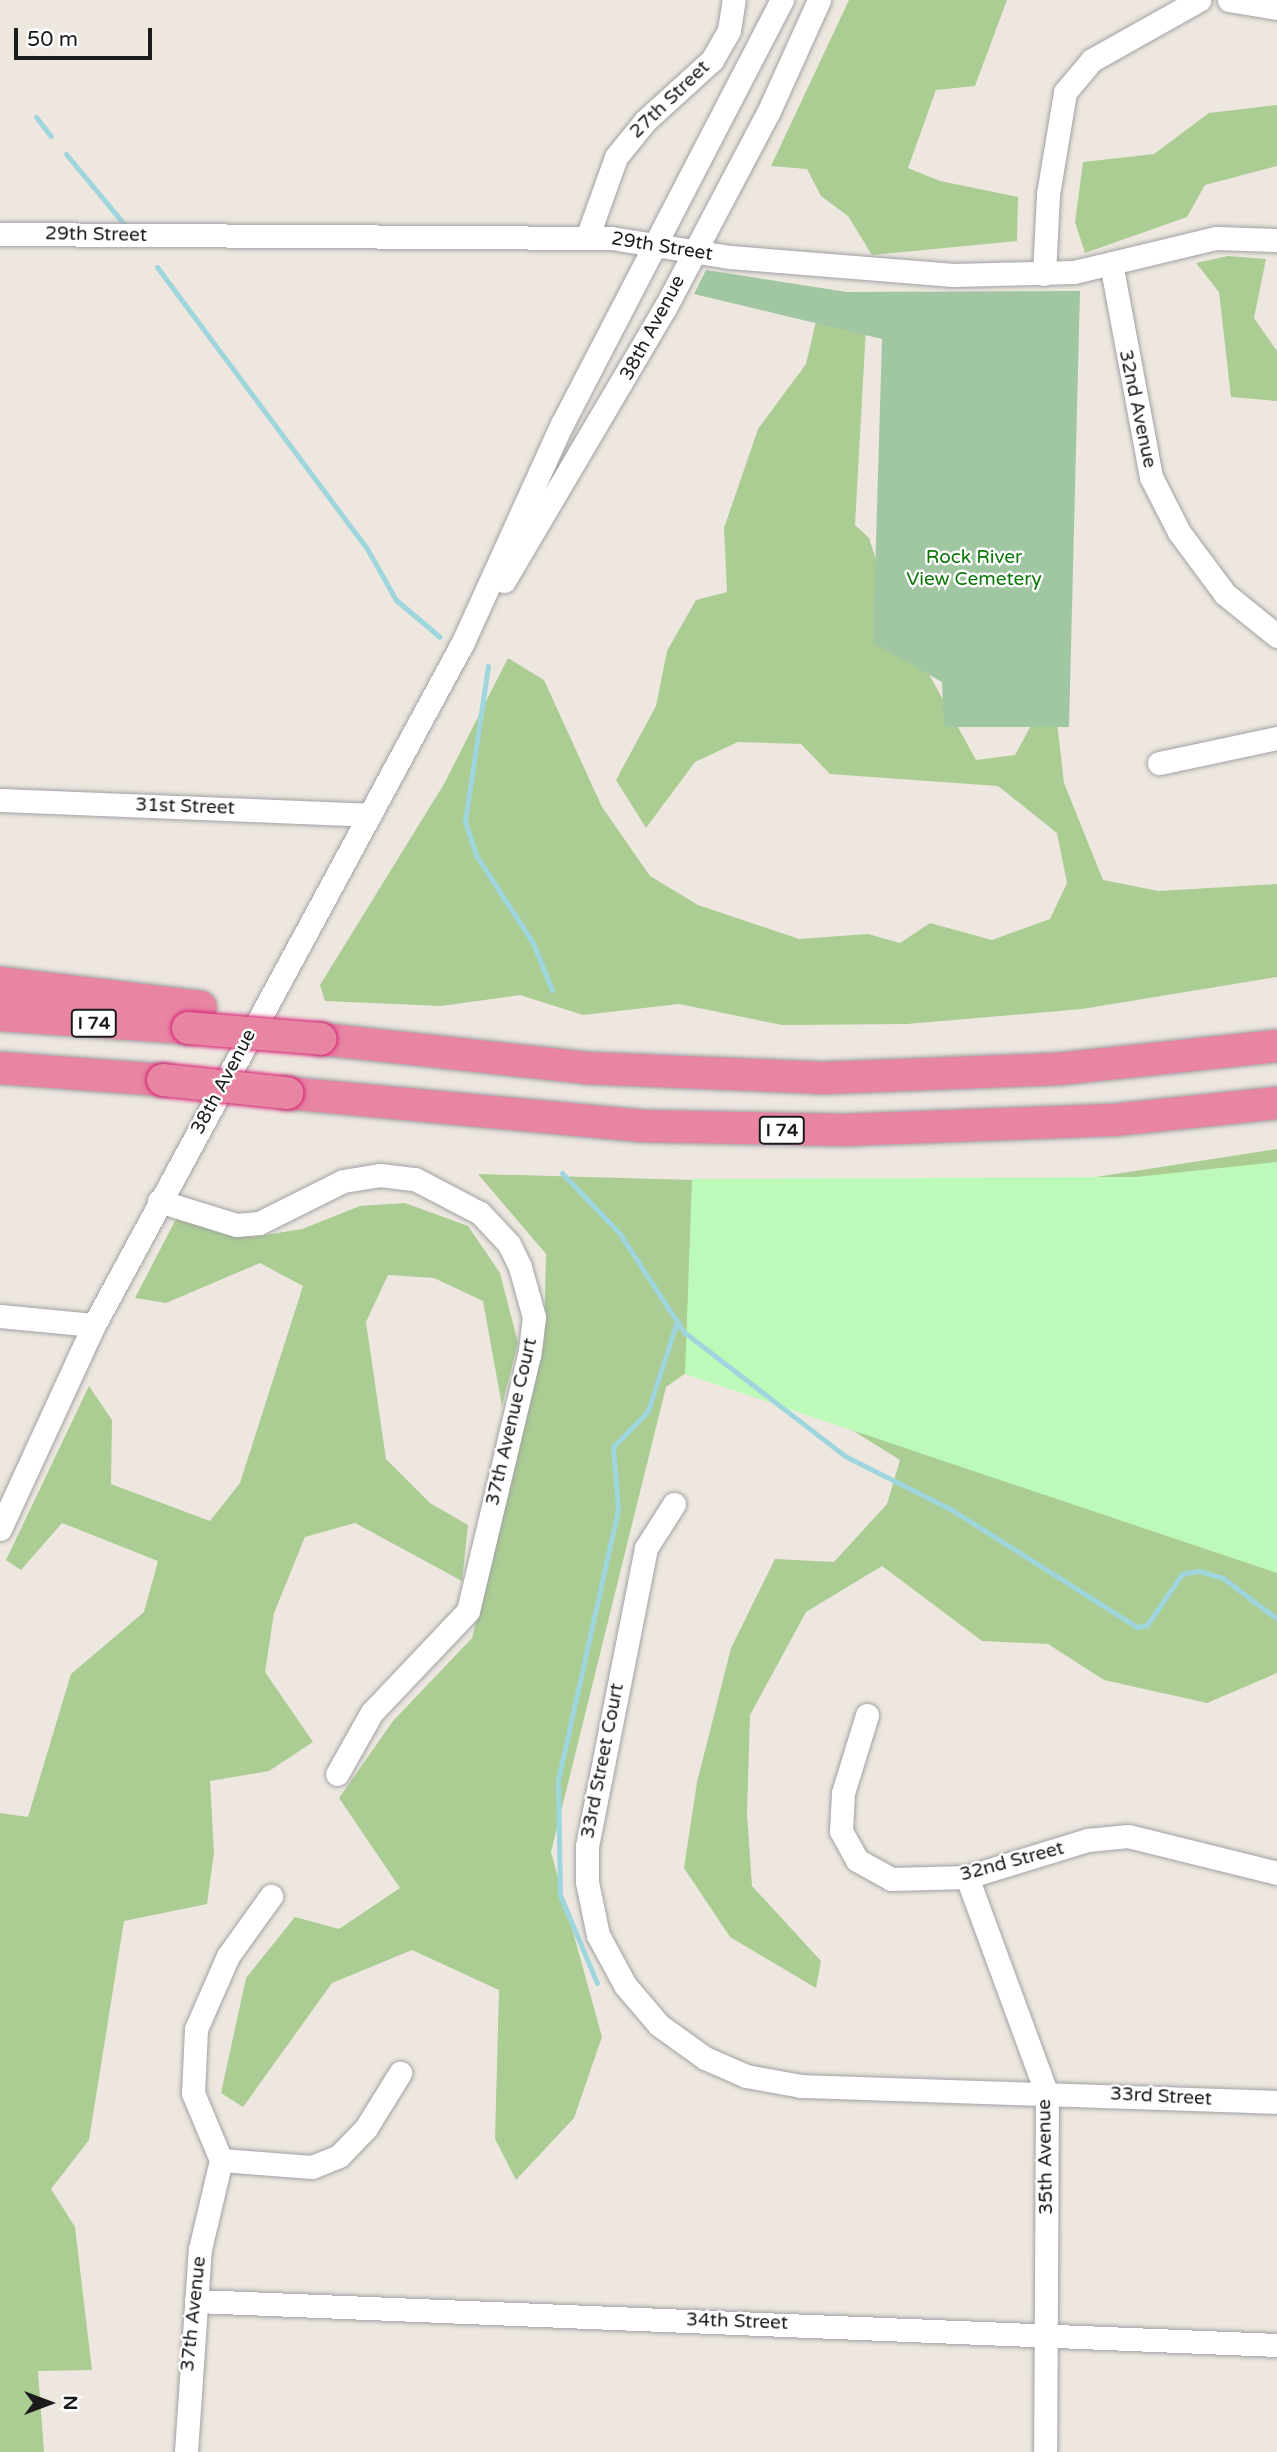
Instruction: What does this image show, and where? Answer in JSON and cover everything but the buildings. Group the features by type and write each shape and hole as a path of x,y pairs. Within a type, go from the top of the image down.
{"highway":[{"path":"0,983 194,1018"},
{"name":"I 74","path":"0,1015 194,1018 323,1034 416,1052 586,1068 823,1078 1072,1068 1277,1046"},
{"name":"I 74","path":"0,1068 163,1087 287,1093 618,1124 843,1130 1113,1120 1277,1103"},
{"path":"0,1087 163,1087"}],"street":[{"name":"27th Street","path":"587,238 616,157 645,121 712,60 729,30 734,0"},
{"name":"38th Avenue","path":"0,1530 94,1325 463,642 562,424 659,243 782,0"},
{"name":"38th Avenue","path":"463,642 555,501 694,252 792,66 819,0"},
{"path":"1045,274 1048,194 1065,92 1092,60 1199,0"},
{"path":"1228,0 1277,8"},
{"name":"29th Street","path":"0,234 587,238 659,243 694,252 885,273 1045,274 1216,238 1277,240"},
{"name":"32nd Avenue","path":"1111,262 1151,477 1179,532 1225,594 1277,636"},
{"path":"1159,763 1277,738"},
{"name":"31st Street","path":"0,800 370,815"},
{"name":"37th Avenue Court","path":"159,1201 236,1225 258,1223 343,1181 380,1175 415,1179 480,1213 509,1244 520,1267 534,1317 529,1355 468,1611 372,1712 337,1774"},
{"path":"0,1316 94,1325"},
{"name":"33rd Street Court","path":"674,1504 646,1548 587,1846 587,1882 598,1935 625,1985 678,2041 746,2076 801,2087 1046,2093"},
{"name":"32nd Street","path":"867,1716 843,1793 841,1831 848,1849 891,1879 967,1877 1088,1840 1128,1836 1277,1873"},
{"name":"35th Avenue","path":"967,1877 1046,2093 1045,2452"},
{"path":"271,1896 228,1956 196,2029 193,2093 220,2169 312,2168 339,2156 366,2128 400,2073"},
{"name":"33rd Street","path":"1046,2093 1277,2102"},
{"name":"37th Avenue","path":"186,2452 200,2249 220,2169"},
{"name":"34th Street","path":"195,2301 1277,2345"}],"green space":[{"path":"849,0 1007,0 975,86 936,90 908,168 940,181 1018,197 1017,241 872,255 848,216 821,196 807,169 771,166"},
{"path":"1277,105 1277,166 1205,185 1187,217 1085,253 1075,222 1083,162 1154,154 1209,113"},
{"path":"1228,256 1266,259 1254,318 1277,351 1277,401 1231,397 1219,292 1196,263"},
{"name":"Rock River View Cemetery","path":"706,270 847,292 1080,291 1069,727 944,727 942,682 873,643 882,339 694,294"},
{"path":"817,317 866,328 855,525 869,538 890,603 976,760 1015,755 1040,709 1056,713 1064,783 1103,880 1159,891 1277,884 1277,977 1082,1009 907,1024 782,1025 679,1004 583,1015 520,995 441,1006 325,1001 320,985 444,784 508,658 544,680 602,807 650,876 698,905 799,939 868,934 900,943 930,923 992,940 1050,919 1067,883 1057,833 998,786 830,774 801,744 738,742 695,762 646,828 616,780 656,706 667,651 696,600 727,592 724,528 758,429 806,364"},
{"path":"1277,1149 1277,1673 1207,1703 1104,1680 1048,1644 982,1641 882,1566 806,1612 750,1715 747,1813 752,1886 821,1961 816,1988 730,1937 684,1868 697,1782 731,1648 775,1559 834,1562 887,1504 900,1460 721,1348 666,1387 551,1852 602,2037 574,2118 516,2180 495,2139 499,1990 412,1950 332,1983 243,2107 221,2093 246,1978 295,1917 339,1929 400,1888 339,1798 393,1721 472,1638 544,1341 546,1254 478,1174 1019,1189"},
{"path":"1277,1162 1277,1573 685,1374 692,1179 1136,1177"},
{"path":"405,1203 468,1226 500,1273 518,1343 502,1406 483,1301 434,1278 388,1275 366,1322 386,1459 430,1503 468,1525 462,1581 355,1523 305,1537 274,1613 265,1672 313,1742 269,1771 210,1781 214,1852 207,1904 124,1921 89,2140 51,2189 75,2227 92,2370 38,2371 44,2452 0,2452 0,1813 28,1817 71,1674 144,1612 158,1561 62,1523 21,1570 6,1560 89,1386 112,1420 111,1484 210,1521 240,1483 303,1286 260,1263 166,1303 135,1298 176,1219 253,1237 302,1229 360,1206"}],"waterway":[{"path":"36,117 51,136"},
{"path":"66,154 125,225"},
{"path":"157,267 366,547 396,600 440,637"},
{"path":"488,666 465,821 476,855 533,943 552,990"},
{"path":"562,1173 620,1234 684,1332 845,1456 952,1510 1137,1627 1147,1625 1182,1574 1199,1571 1223,1578 1277,1619"},
{"path":"597,1983 560,1895 558,1780 618,1509 613,1447 648,1411 677,1321"}]}
